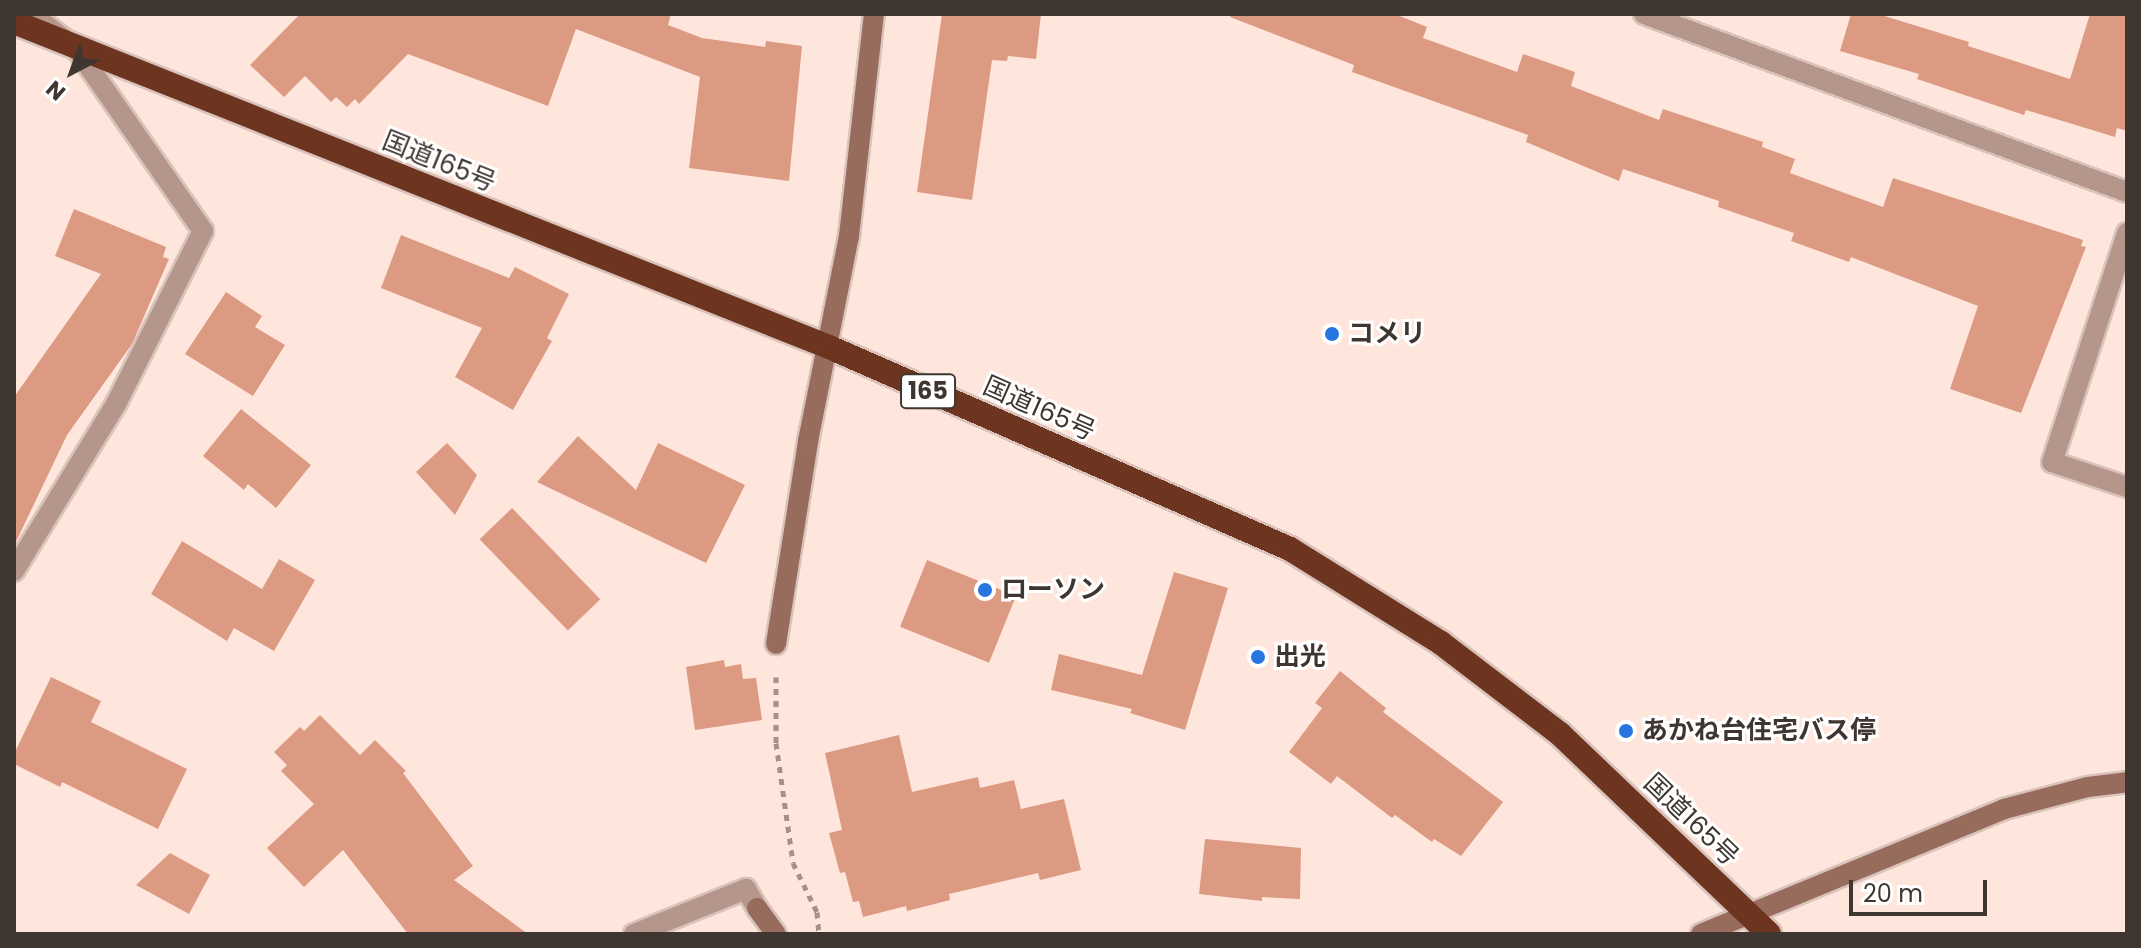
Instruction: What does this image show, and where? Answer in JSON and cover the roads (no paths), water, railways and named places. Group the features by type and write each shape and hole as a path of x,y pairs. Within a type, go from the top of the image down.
{"highway":[{"name":"国道165号","path":"14,22 829,347 1290,549 1441,643 1560,734 1769,934"}],"street":[{"path":"14,571 116,404 203,231 76,48 31,14"},
{"path":"776,644 808,441 849,236 874,14"},
{"path":"1644,14 2127,192"},
{"path":"2127,233 2052,462 2127,487"},
{"path":"1701,934 2004,809 2088,787 2127,782"},
{"path":"634,934 746,889 776,934"}],"place":[{"name":"コメリ","path":"1332,334"},
{"name":"ローソン","path":"985,590"},
{"name":"出光","path":"1258,657"},
{"name":"あかね台住宅バス停","path":"1626,731"}]}
